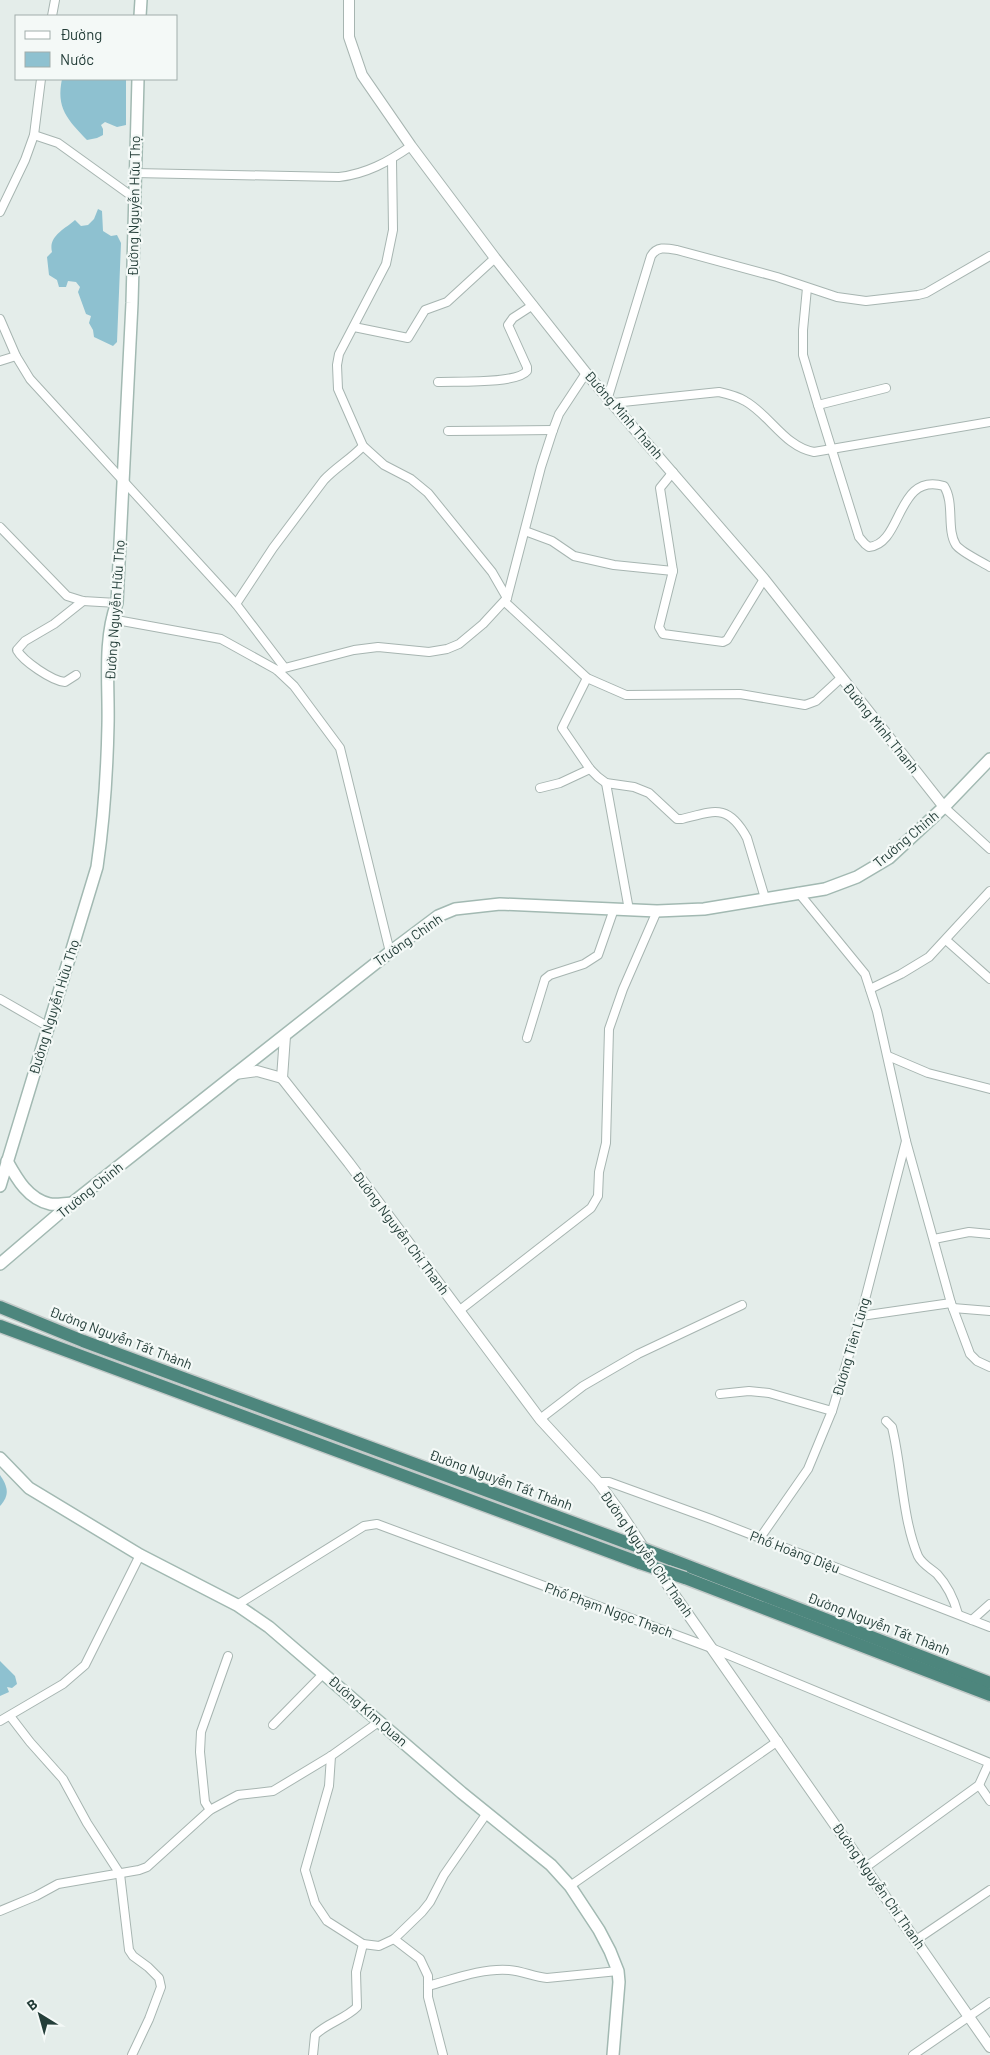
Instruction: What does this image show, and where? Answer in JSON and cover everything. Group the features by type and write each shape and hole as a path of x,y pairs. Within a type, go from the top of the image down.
{"highway":[{"name":"Đường Nguyễn Tất Thành","path":"0,1307 83,1340 628,1543 990,1683"},
{"name":"Đường Nguyễn Tất Thành","path":"0,1326 685,1578 990,1696"}],"main road":[{"path":"140,15 141,0"},
{"name":"Đường Nguyễn Hữu Thọ","path":"0,1186 97,867 106,798 111,619 118,603 132,303 133,196 138,80"},
{"name":"Trường Chinh","path":"0,1264 74,1202 438,916 455,909 500,904 657,911 704,909 825,889 857,878 889,858 944,807 990,759"},
{"path":"7,1161 20,1184 28,1193 51,1204 74,1202"},
{"name":"Đường Kim Quan","path":"0,1458 29,1488 140,1555 237,1605 269,1626 550,1865 570,1886 599,1930 618,1971 619,1982 613,2055"}],"street":[{"path":"52,15 55,0"},
{"name":"Đường Minh Thanh","path":"349,0 349,37 362,75 411,146 495,258 586,373 764,579 944,807"},
{"path":"0,212 25,160 34,135 41,80"},
{"path":"34,135 58,143 133,196"},
{"path":"134,173 338,177 356,175 392,160 411,146"},
{"path":"392,160 393,230 386,264 338,360 338,390 363,446 384,465 411,479 428,492 492,572 506,600 587,678 614,690 634,696 740,694 805,705 816,701 842,678"},
{"path":"990,256 918,295 866,301 837,297 776,276 704,257 666,248 657,250 651,256 611,400 719,392 734,395 746,401 773,423 796,446 814,452 990,422"},
{"path":"354,327 408,338 425,310 447,302 495,258"},
{"path":"808,288 803,330 803,355 859,537 869,547 880,544 892,529 906,499 911,494 925,487 937,484 944,486 949,493 953,536 956,545 990,567"},
{"path":"438,382 509,379 524,374 527,367 509,328 509,322 533,305"},
{"path":"0,319 16,356 30,378 236,604 280,668 340,748 390,952"},
{"path":"0,361 16,356"},
{"path":"111,619 222,639 280,668 354,650 378,647 430,652 447,649 465,639 506,600 541,467 553,430 560,414 586,373"},
{"path":"818,405 886,388"},
{"path":"448,431 553,430"},
{"path":"236,604 273,548 324,480 332,471 354,456 363,446"},
{"path":"673,472 660,488 673,571 660,630 663,634 722,642 730,637 764,579"},
{"path":"0,527 67,596 84,601 118,603"},
{"path":"525,531 552,541 574,556 614,565 673,571"},
{"path":"76,675 65,682 55,680 28,661 17,650 25,640 54,624 84,601"},
{"path":"587,678 562,728 590,768 606,783 634,787 649,793 677,819 682,820 712,811 720,811 729,817 743,831 747,838 765,898"},
{"path":"540,788 560,783 590,768"},
{"path":"606,783 628,910"},
{"path":"944,807 990,849"},
{"path":"870,989 922,962 946,940 990,891"},
{"path":"798,892 865,974 888,1056 906,1141 952,1305 970,1354 977,1361 990,1367"},
{"path":"527,1038 545,979 550,975 584,964 598,954 614,909"},
{"path":"460,1310 596,1203 599,1172 606,1143 609,1029 623,989 657,911"},
{"path":"946,940 990,979"},
{"path":"0,999 48,1026"},
{"path":"234,1075 257,1071 282,1078 285,1036"},
{"path":"888,1056 928,1073 990,1088"},
{"name":"Đường Nguyễn Chí Thanh","path":"282,1078 460,1310 540,1419 598,1482 990,2046"},
{"name":"Đường Tiên Lũng","path":"760,1538 808,1469 832,1411 861,1316 906,1141"},
{"path":"934,1239 969,1232 990,1234"},
{"path":"540,1419 583,1386 638,1354 742,1305"},
{"path":"861,1316 952,1305 990,1311"},
{"path":"720,1394 749,1391 769,1393 832,1411"},
{"path":"886,1421 892,1427 910,1528 918,1556 922,1563 936,1574 951,1594 958,1614"},
{"name":"Phố Hoàng Diệu","path":"598,1482 610,1482 990,1627"},
{"name":"Phố Phạm Ngọc Thạch","path":"237,1605 364,1526 378,1524 714,1649 989,1763"},
{"path":"0,1721 63,1684 85,1665 140,1555"},
{"path":"972,1620 990,1604"},
{"path":"210,1810 205,1802 200,1752 202,1732 228,1656"},
{"path":"273,1726 324,1673"},
{"path":"10,1716 63,1779 87,1823 120,1874 129,1950 132,1956 148,1967 158,1978 161,1987 149,2019 132,2055"},
{"path":"0,1911 36,1896 58,1884 120,1874 147,1867 210,1810 238,1796 273,1791 331,1756 380,1721"},
{"path":"570,1886 778,1741"},
{"path":"331,1756 329,1786 305,1870 314,1903 327,1921 363,1944 379,1946 394,1939 430,1902 444,1875 487,1813"},
{"path":"866,1867 979,1785 989,1763"},
{"path":"979,1785 990,1801"},
{"path":"916,1940 990,1890"},
{"path":"394,1939 420,1959 428,1976 428,1997 443,2055"},
{"path":"313,2055 315,2034 321,2028 350,2014 357,2007 356,1972 363,1944"},
{"path":"428,1986 493,1971 523,1972 536,1977 547,1978 618,1971"},
{"path":"913,2055 990,2002"}],"water":[{"path":"62,80 126,80 126,125 117,127 105,122 101,125 103,135 87,140 65,113 62,106"},
{"path":"98,209 102,211 103,231 111,236 117,235 121,243 117,342 113,346 94,337 89,323 91,316 86,314 78,292 80,287 76,282 68,281 66,287 59,287 57,280 49,275 47,257 52,252 52,242 58,233 75,220 81,226 88,225 94,219"},
{"path":"0,1475 5,1483 7,1495 0,1506"},
{"path":"0,1661 15,1676 17,1684 12,1688 7,1687 9,1692 0,1696"}]}
